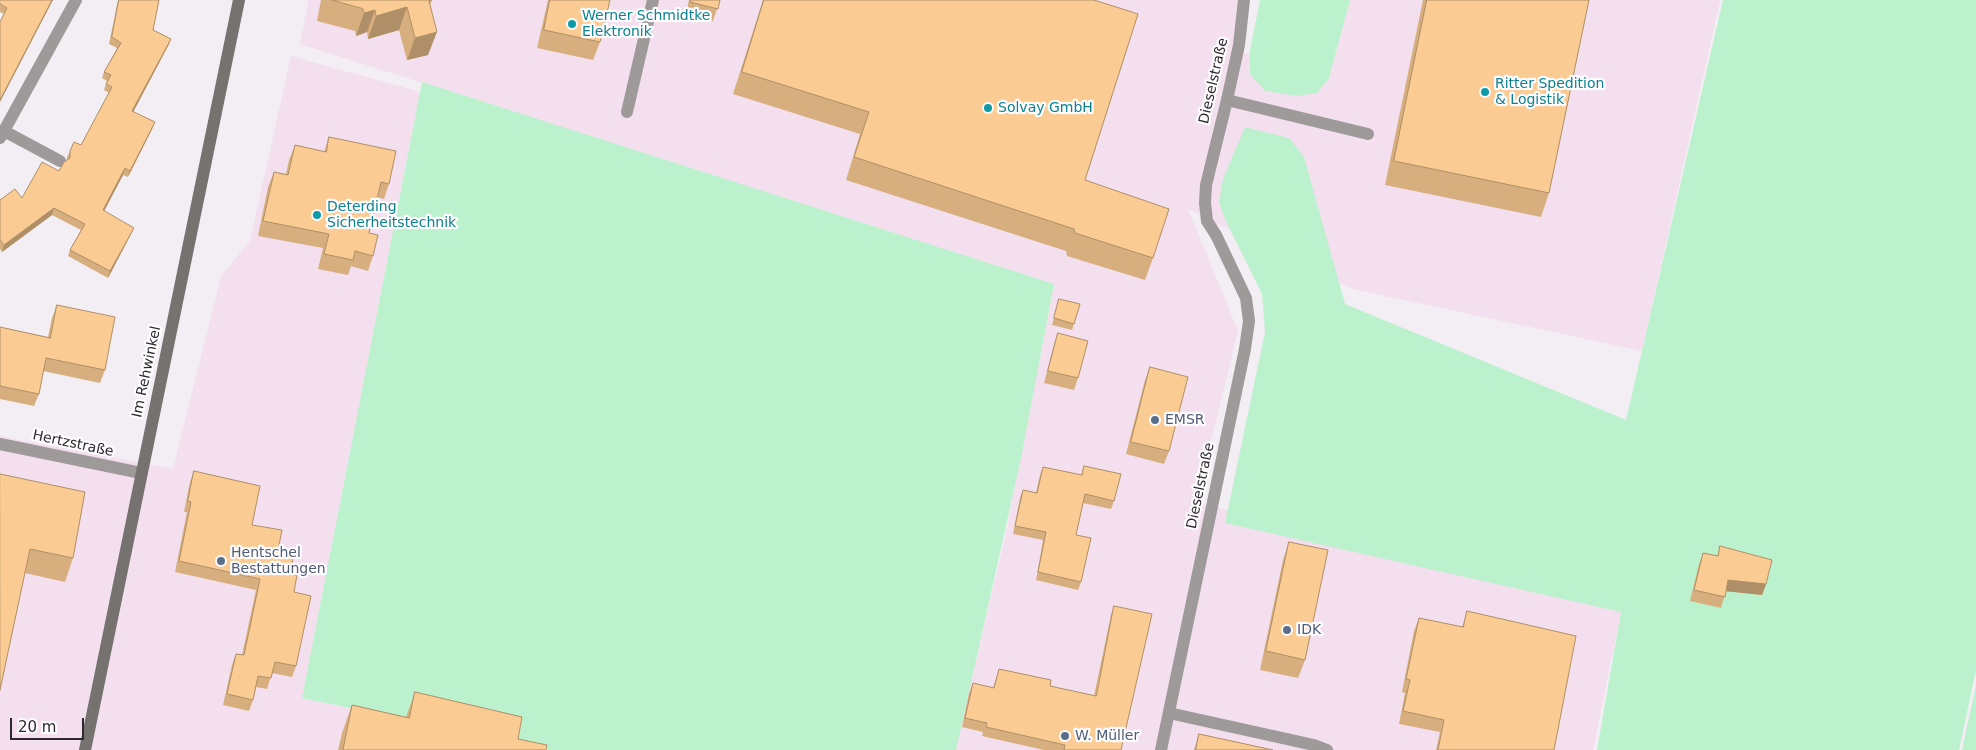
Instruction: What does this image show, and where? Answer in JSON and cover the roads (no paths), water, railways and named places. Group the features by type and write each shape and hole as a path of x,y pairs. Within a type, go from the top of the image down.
{"street":[{"path":"60,161 2,135 76,0"},
{"name":"Im Rehwinkel","path":"85,750 238,0"},
{"path":"627,112 653,0"},
{"name":"Dieselstraße","path":"1161,750 1245,350 1249,321 1246,298 1207,221 1205,203 1206,185 1239,45 1244,0"},
{"path":"1227,100 1368,134"},
{"name":"Hertzstraße","path":"0,444 141,473"},
{"path":"1169,713 1314,745 1327,750"}],"place":[{"name":"Werner Schmidtke Elektronik","path":"572,24"},
{"name":"Ritter Spedition & Logistik","path":"1485,92"},
{"name":"Solvay GmbH","path":"988,108"},
{"name":"Deterding Sicherheitstechnik","path":"317,215"},
{"name":"EMSR","path":"1155,420"},
{"name":"Hentschel Bestattungen","path":"221,561"},
{"name":"IDK","path":"1287,630"},
{"name":"W. Müller","path":"1065,736"}]}
